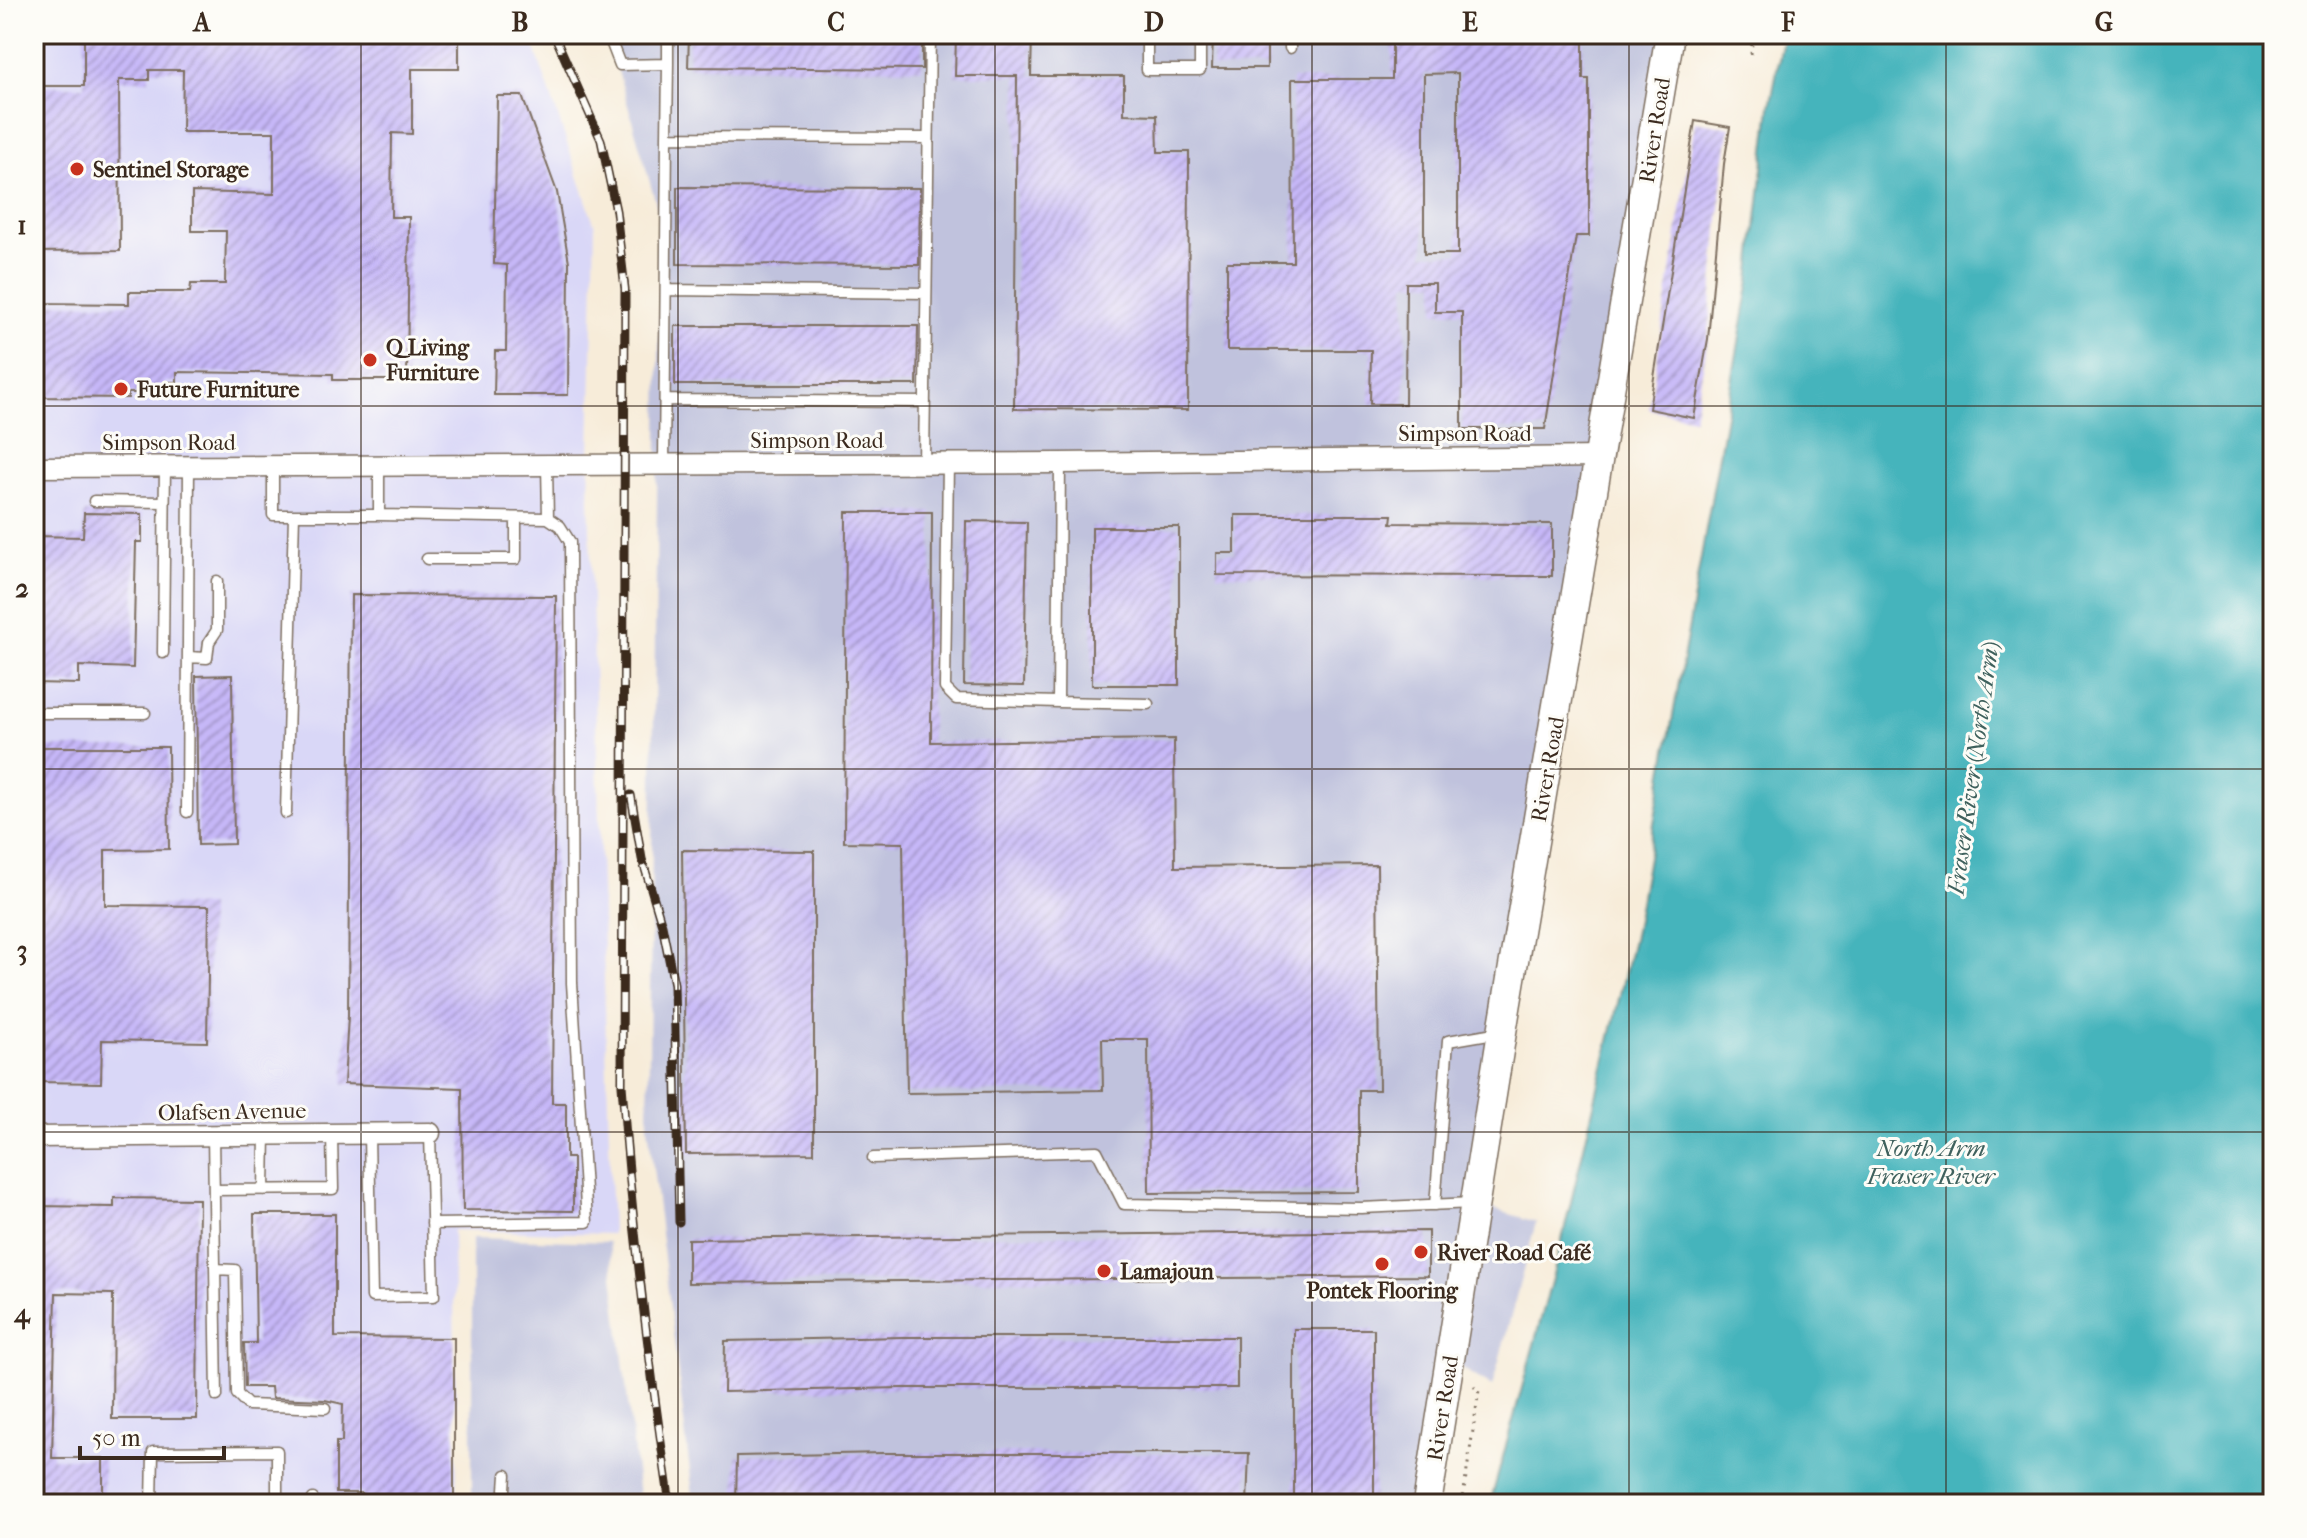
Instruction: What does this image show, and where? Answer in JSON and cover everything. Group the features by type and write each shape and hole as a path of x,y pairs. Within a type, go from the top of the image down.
{"street":[{"name":"River Road","path":"1427,1504 1502,1032 1670,34"},
{"name":"Simpson Road","path":"34,467 1060,463 1600,457"},
{"name":"Olafsen Avenue","path":"34,1137 430,1133"}],"lane":[{"path":"608,34 620,65 668,64"},
{"path":"664,464 668,34"},
{"path":"924,463 930,34"},
{"path":"1147,34 1147,70 1200,70 1200,34"},
{"path":"1290,34 1290,48"},
{"path":"667,137 928,138"},
{"path":"666,290 926,293"},
{"path":"665,400 925,402"},
{"path":"948,463 945,688 956,699 1148,704"},
{"path":"1058,702 1060,463"},
{"path":"379,465 379,515"},
{"path":"547,465 548,518"},
{"path":"163,653 165,466"},
{"path":"187,812 189,466"},
{"path":"273,466 273,515 548,518 560,526 570,542 572,983 587,1222 432,1224"},
{"path":"94,501 164,502"},
{"path":"286,813 294,515"},
{"path":"427,559 516,559 516,518"},
{"path":"188,657 207,658 209,642 217,630 217,581"},
{"path":"34,713 145,713"},
{"path":"1435,1205 1448,1041 1502,1032"},
{"path":"369,1134 372,1297 434,1296 430,1133"},
{"path":"214,1190 333,1189 332,1134"},
{"path":"213,1135 217,1396"},
{"path":"264,1190 265,1135"},
{"path":"873,1158 1097,1151 1124,1204 1361,1208 1475,1203"},
{"path":"215,1269 235,1270 237,1394 248,1405 325,1408"},
{"path":"277,1451 277,1503 152,1503 153,1452 277,1451"},
{"path":"504,1504 506,1475"}],"path":[{"path":"1751,54 1753,34"},
{"path":"1448,1371 1479,1390 1462,1504"}],"shaded area":[{"path":"34,34 530,34 595,226 589,500 612,1234 453,1230 457,1504 34,1504"},
{"path":"604,34 1670,34 1427,1504 694,1504 648,1126 661,221 618,71"},
{"path":"1483,1206 1536,1222 1492,1387 1455,1363"},
{"path":"472,1238 609,1242 640,1504 472,1504"}],"water":[{"name":"North Arm Fraser River","path":"1784,34 2273,34 2273,1504 1490,1504 1558,1257 1635,931 1750,280 1770,107"}],"building":[{"path":"84,34 459,34 459,69 412,69 412,134 392,133 391,217 409,217 407,380 333,380 333,374 177,372 177,382 165,382 165,393 128,393 128,398 34,397 34,303 129,304 129,292 190,292 191,284 225,284 226,231 192,231 192,192 274,194 274,132 182,132 183,70 149,70 149,80 119,80 120,251 34,252 34,86 84,86"},
{"path":"689,34 922,34 922,69 688,67"},
{"path":"956,34 1032,34 1031,76 1124,76 1124,114 1157,115 1158,152 1189,152 1188,410 1014,409 1017,76 955,76"},
{"path":"1213,34 1267,34 1267,68 1212,68"},
{"path":"1392,34 1583,34 1583,79 1589,79 1589,236 1576,236 1545,429 1462,429 1462,312 1435,312 1435,283 1406,283 1405,404 1370,404 1371,350 1227,350 1227,262 1293,262 1292,79 1392,79","holes":["1458,73 1458,254 1424,254 1424,74"]},
{"path":"497,96 522,96 557,192 569,262 568,395 494,395 495,351 506,351 507,265 494,264"},
{"path":"1695,121 1730,127 1708,339 1694,418 1649,409"},
{"path":"677,187 920,188 919,265 677,264"},
{"path":"675,326 918,326 917,385 675,385"},
{"path":"846,512 932,512 931,742 1174,739 1175,867 1377,865 1379,1090 1359,1090 1359,1192 1149,1193 1148,1039 1102,1039 1103,1090 907,1093 903,843 844,842"},
{"path":"84,513 142,514 142,542 136,542 133,668 79,666 79,684 34,683 34,536 83,537"},
{"path":"1235,515 1392,515 1391,523 1552,524 1552,576 1217,575 1217,553 1235,553"},
{"path":"966,521 1027,522 1024,686 964,685"},
{"path":"1092,527 1179,527 1179,685 1092,685"},
{"path":"351,595 556,596 552,1103 566,1103 566,1158 573,1158 573,1211 463,1210 462,1088 344,1084 348,1016"},
{"path":"232,675 234,844 198,845 196,676"},
{"path":"34,747 168,747 169,849 105,850 105,905 209,906 207,1042 102,1040 101,1083 36,1082 40,848 34,848"},
{"path":"682,850 814,851 814,1153 686,1154"},
{"path":"114,1198 199,1199 197,1419 112,1419 113,1294 56,1293 52,1458 103,1458 103,1497 79,1498 79,1504 34,1504 34,1206 114,1207"},
{"path":"254,1214 335,1214 335,1337 454,1338 454,1504 362,1504 362,1493 336,1493 336,1442 342,1442 343,1404 325,1400 272,1398 271,1387 245,1387 244,1343 256,1343"},
{"path":"1428,1231 1428,1276 688,1283 688,1239"},
{"path":"1294,1329 1374,1329 1374,1504 1294,1504"},
{"path":"903,1337 1237,1337 1237,1388 902,1388 724,1392 725,1341"},
{"path":"1249,1453 1247,1504 736,1504 737,1456"}],"railway":[{"path":"554,34 601,140 616,211 625,289 622,1085 642,1295 670,1504"},
{"path":"631,795 642,859 662,925 674,984 679,1222"}],"place":[{"name":"Sentinel Storage","path":"77,169"},
{"name":"Q Living Furniture","path":"370,360"},
{"name":"Future Furniture","path":"121,389"},
{"name":"River Road Café","path":"1421,1252"},
{"name":"Pontek Flooring","path":"1382,1264"},
{"name":"Lamajoun","path":"1104,1271"}],"water label":[{"name":"Fraser River (North Arm)","path":"1973,768"}]}
